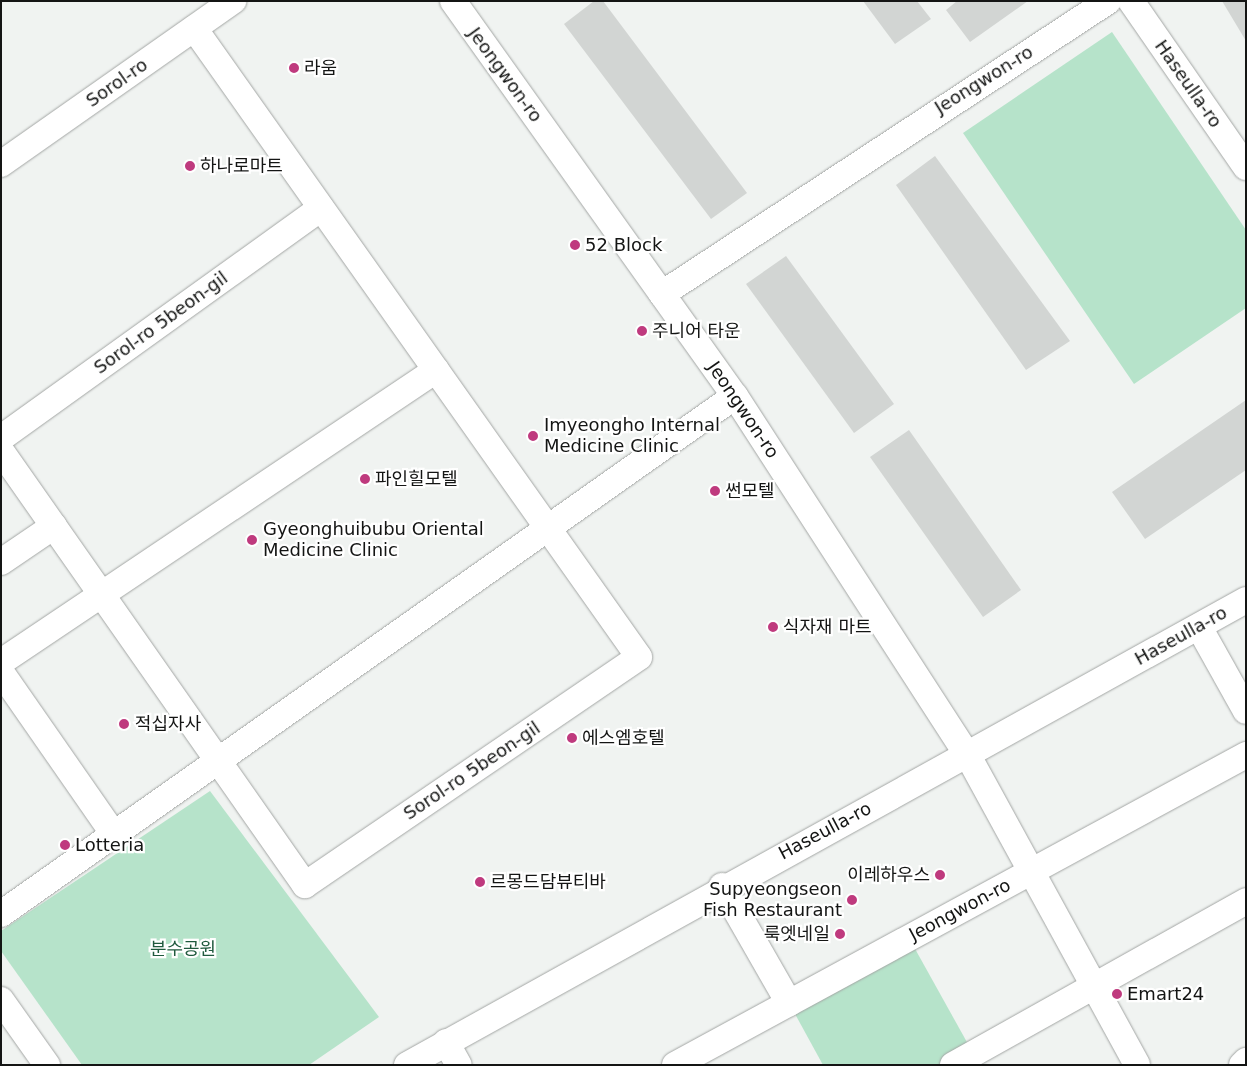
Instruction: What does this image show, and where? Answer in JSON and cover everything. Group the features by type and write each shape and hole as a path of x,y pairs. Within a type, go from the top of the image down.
{"street":[{"name":"Sorol-ro","path":"1,164 232,1"},
{"name":"Jeongwon-ro","path":"453,1 735,396 967,754 1137,1065"},
{"name":"Jeongwon-ro","path":"662,294 1108,1"},
{"name":"Haseulla-ro","path":"1131,1 1246,167"},
{"name":"Sorol-ro 5beon-gil","path":"1,451 305,885 639,657 194,28"},
{"name":"Sorol-ro 5beon-gil","path":"1,438 322,208"},
{"path":"1,662 103,596 436,370"},
{"path":"1,914 216,758 735,396"},
{"path":"1,562 54,526"},
{"name":"Haseulla-ro","path":"407,1065 722,886 967,754 1246,600"},
{"path":"1199,626 1246,711"},
{"path":"1,672 113,833"},
{"name":"Jeongwon-ro","path":"675,1065 1246,755"},
{"path":"722,886 789,1003"},
{"path":"953,1065 1246,901"},
{"path":"1,1000 47,1065"},
{"path":"446,1042 459,1065"},
{"path":"1242,1065 1246,1061"}],"green space":[{"path":"1112,32 1246,230 1246,308 1134,384 963,133"},
{"name":"분수공원","path":"210,791 379,1017 309,1065 82,1065 1,951 1,931"},
{"path":"909,938 973,1053 953,1065 823,1065 789,1003"}],"building":[{"path":"594,1 603,1 747,193 711,219 564,24"},
{"path":"863,1 917,1 931,19 895,44"},
{"path":"957,1 1028,1 970,42 946,10"},
{"path":"1222,1 1246,1 1246,41"},
{"path":"935,156 1070,341 1026,370 896,185"},
{"path":"786,256 894,404 854,433 746,284"},
{"path":"1246,400 1246,470 1145,539 1112,492"},
{"path":"909,430 1021,590 983,617 870,457"}],"place":[{"name":"라움","path":"294,68"},
{"name":"하나로마트","path":"190,166"},
{"name":"52 Block","path":"575,245"},
{"name":"주니어 타운","path":"642,331"},
{"name":"Imyeongho Internal Medicine Clinic","path":"533,436"},
{"name":"파인힐모텔","path":"365,479"},
{"name":"썬모텔","path":"715,491"},
{"name":"Gyeonghuibubu Oriental Medicine Clinic","path":"252,540"},
{"name":"식자재 마트","path":"773,627"},
{"name":"적십자사","path":"124,724"},
{"name":"에스엠호텔","path":"572,738"},
{"name":"Lotteria","path":"65,845"},
{"name":"이레하우스","path":"940,875"},
{"name":"르몽드담뷰티바","path":"480,882"},
{"name":"Supyeongseon Fish Restaurant","path":"852,900"},
{"name":"룩엣네일","path":"840,934"},
{"name":"Emart24","path":"1117,994"}]}
